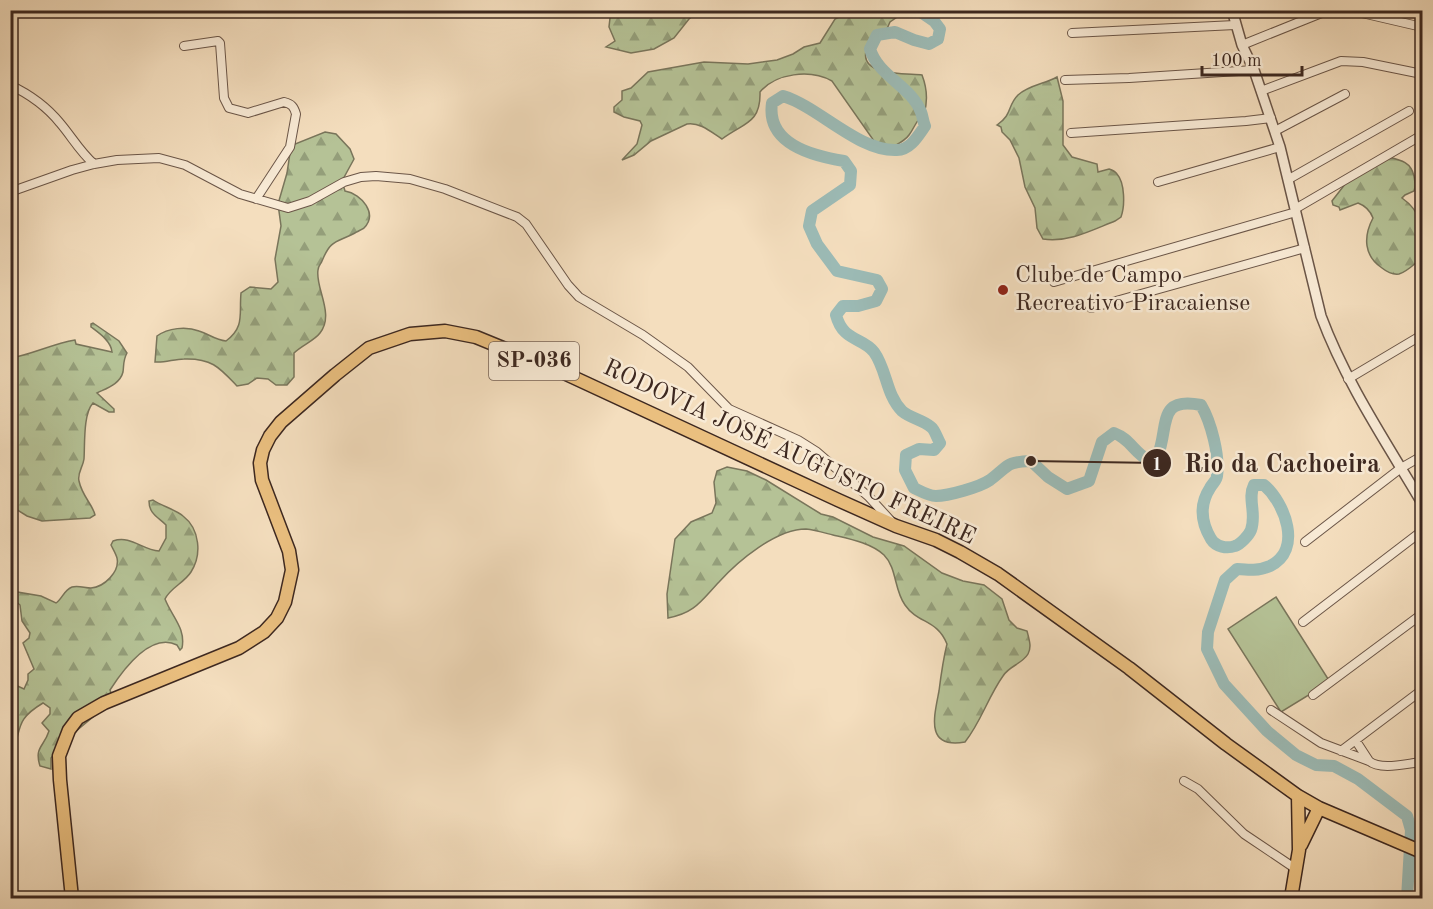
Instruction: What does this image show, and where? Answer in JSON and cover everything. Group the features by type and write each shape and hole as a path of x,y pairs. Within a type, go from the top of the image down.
{"main road":[{"name":"RODOVIA JOSÉ AUGUSTO FREIRE","path":"72,898 59,756 69,730 78,718 104,703 239,648 264,632 277,618 285,602 292,570 289,551 262,480 260,463 270,436 281,422 369,348 410,334 445,331 476,336 637,405 896,526 936,540 998,574 1129,668 1226,744 1298,796 1319,808 1422,852"},
{"path":"1291,898 1299,850 1298,796"},
{"path":"1299,850 1319,808"}],"street":[{"path":"1232,10 1242,45 1254,70 1280,147 1321,316 1348,379 1422,503"},
{"path":"1242,45 1329,10"},
{"path":"1349,10 1422,27"},
{"path":"1072,33 1235,25"},
{"path":"184,46 218,41 220,43 224,98 229,108 248,113 284,102 289,103 295,109 290,147 256,199"},
{"path":"1261,91 1341,61 1363,62 1422,74"},
{"path":"1065,80 1254,70"},
{"path":"10,85 24,92 50,112 61,123 79,150 94,164"},
{"path":"1275,131 1345,94"},
{"path":"1289,179 1409,111"},
{"path":"1071,133 1270,118"},
{"path":"1054,282 1295,210 1422,135"},
{"path":"1158,182 1280,147"},
{"path":"10,192 94,164 117,160 169,159 229,189 288,208 310,201 344,182 361,177 410,179 445,189 517,217 526,224 568,285 579,297 642,335 688,367 729,409 798,440 817,452 869,497 896,526"},
{"path":"1090,308 1305,248"},
{"path":"1348,379 1422,335"},
{"path":"1305,542 1401,468 1422,456"},
{"path":"1303,622 1422,531"},
{"path":"1313,695 1422,614"},
{"path":"1341,751 1422,690"},
{"path":"1271,710 1321,743 1374,764 1422,762"},
{"path":"1356,741 1369,761"},
{"path":"1184,781 1198,789 1244,834 1296,870"}],"green space":[{"path":"601,11 699,11 689,19 674,38 654,49 631,53 606,47 615,41 609,27 610,18"},
{"path":"906,11 890,22 886,31 871,42 866,51 866,59 871,65 887,72 922,75 925,85 924,114 907,137 888,150 874,141 832,81 804,74 784,77 767,86 760,92 760,103 754,117 722,139 701,126 687,124 651,141 634,155 622,160 637,144 642,125 640,121 614,112 614,107 622,100 622,91 631,88 648,72 704,62 748,64 777,60 804,47 820,43 835,19 847,13"},
{"path":"1057,77 1063,101 1063,145 1072,157 1097,164 1098,172 1109,169 1115,172 1122,183 1124,201 1121,217 1115,221 1080,235 1052,240 1043,239 1037,228 1035,208 1025,187 1019,158 1010,140 997,125 1008,114 1018,95"},
{"path":"325,132 336,134 350,149 354,159 342,181 345,191 357,196 366,205 369,217 364,228 331,245 319,266 318,277 326,318 320,333 294,353 294,377 287,385 276,385 268,379 257,378 248,384 237,386 220,369 209,362 184,359 155,362 157,336 166,331 188,329 226,341 239,325 241,293 250,287 271,289 278,282 275,259 281,226 278,204 290,153 295,144"},
{"path":"1388,157 1405,162 1413,171 1414,191 1402,198 1415,211 1422,232 1422,258 1399,274 1392,274 1384,269 1376,263 1369,252 1367,239 1373,218 1371,213 1358,203 1340,210 1339,207 1333,205 1332,201 1349,179 1362,174 1367,167"},
{"path":"93,323 119,341 127,353 119,380 97,393 114,409 114,412 109,412 93,403 86,422 84,459 79,478 82,491 95,515 90,518 42,521 27,516 11,506 11,358 75,340 76,344 112,352 107,341 91,327"},
{"path":"727,467 747,471 766,480 821,514 833,517 873,537 904,546 942,573 963,581 984,585 1002,599 1009,620 1017,628 1027,631 1029,651 1003,676 965,742 943,741 935,729 935,711 947,644 938,630 916,616 905,605 888,560 867,544 806,529 782,534 747,556 691,609 668,618 667,594 675,539 691,522 712,513 716,503 714,482 717,471"},
{"path":"153,500 189,521 198,542 197,558 191,572 165,599 180,628 182,648 180,650 177,645 167,642 147,648 138,655 110,690 112,701 69,737 51,758 51,769 40,766 38,760 39,751 49,731 42,723 50,714 50,708 43,703 23,721 11,756 11,713 15,708 11,702 11,683 24,689 28,674 34,669 23,643 29,638 30,633 22,621 20,605 11,597 11,591 41,596 56,603 72,587 96,587 110,578 117,563 117,556 111,545 113,541 131,541 159,551 166,538 166,525 151,509 149,501"},
{"path":"1276,597 1330,682 1281,712 1228,629"}],"waterway":[{"path":"918,10 934,21 940,29 938,39 929,44 895,32 877,35 870,49 880,67 910,95 921,112 925,126 906,148 883,149 868,144 811,109 783,96 772,103 772,117 776,129 784,138 794,146 818,156 844,161 851,171 850,185 812,211 809,226 817,244 837,271 877,280 882,289 876,301 858,306 843,306 836,315 839,324 848,335 874,352 897,405 905,413 931,427 940,443 934,450 919,449 906,455 905,470 914,488 933,496 956,493 985,483 1012,464 1031,461 1048,477 1067,489 1089,481 1102,442 1114,433 1124,438 1148,460 1158,455 1167,416 1171,409 1187,403 1201,405 1211,430 1218,468 1217,478 1206,494 1203,507 1203,520 1211,539 1219,546 1232,547 1247,537 1253,524 1251,496 1254,485 1264,485 1272,493 1284,514 1288,538 1286,549 1280,559 1270,566 1249,570 1237,569 1225,580 1208,632 1207,649 1224,684 1267,731 1296,755 1316,765 1334,766 1358,779 1407,816 1411,830 1407,898"}],"place":[{"name":"Clube de Campo Recreativo Piracaiense","path":"1003,290"},
{"name":"Rio da Cachoeira","path":"1031,461"}]}
